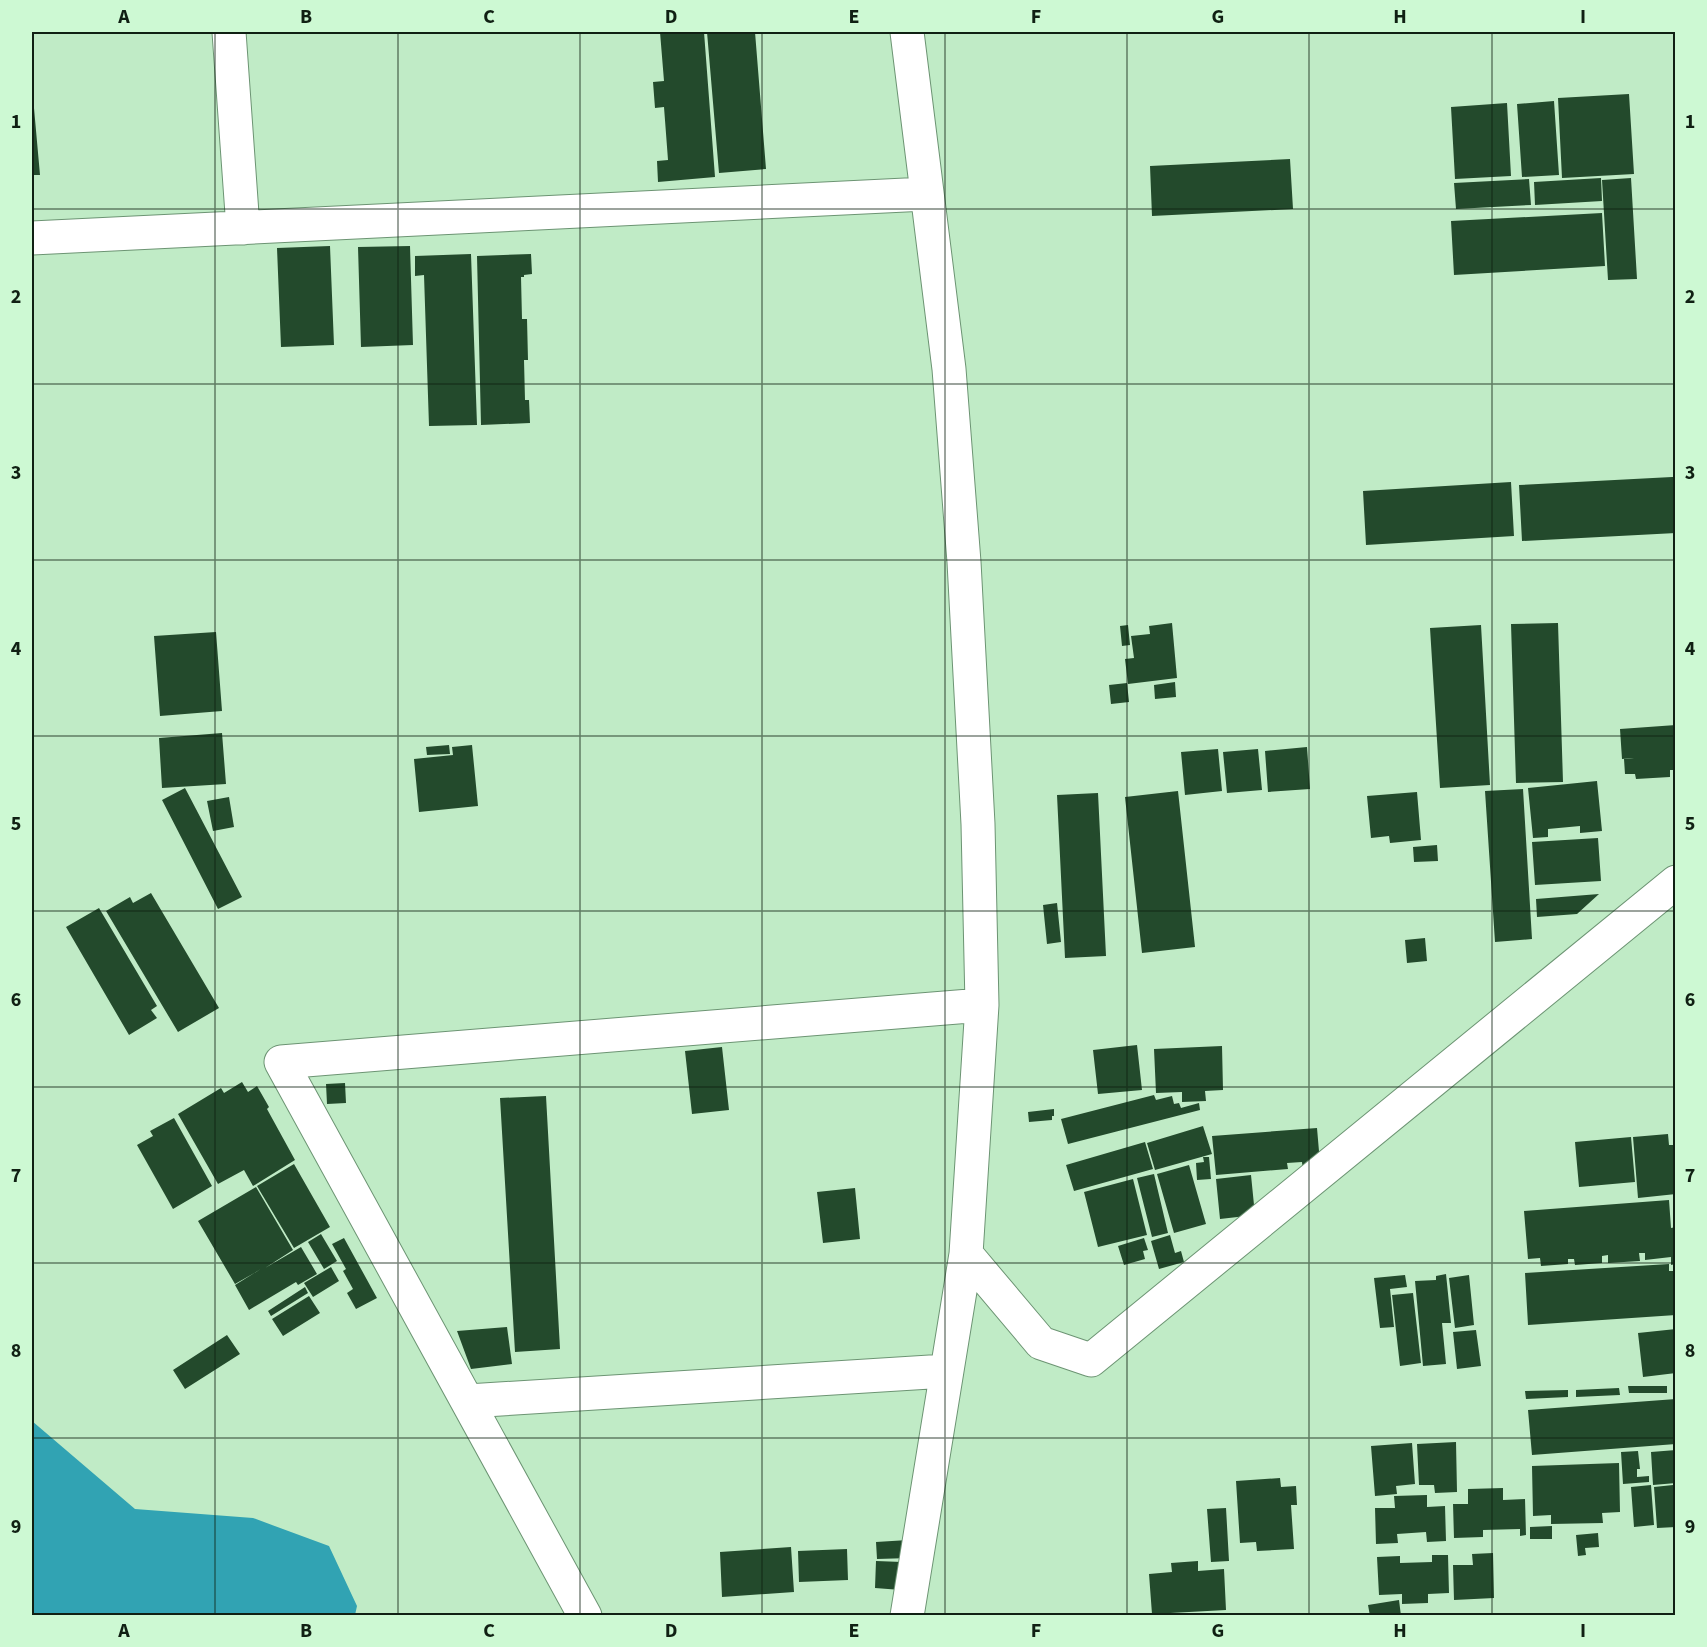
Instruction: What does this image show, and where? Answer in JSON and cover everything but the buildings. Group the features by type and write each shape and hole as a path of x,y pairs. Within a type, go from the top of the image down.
{"street":[{"path":"229,32 243,228"},
{"path":"906,32 949,369 964,562 978,824 982,1005 966,1254 907,1616"},
{"path":"32,238 926,194"},
{"path":"966,1254 1041,1342 1091,1360 1676,882"},
{"path":"585,1616 281,1062 982,1005"},
{"path":"468,1401 946,1371"}],"water":[{"path":"32,1421 135,1509 253,1518 329,1546 357,1606 355,1615 32,1615"}]}
